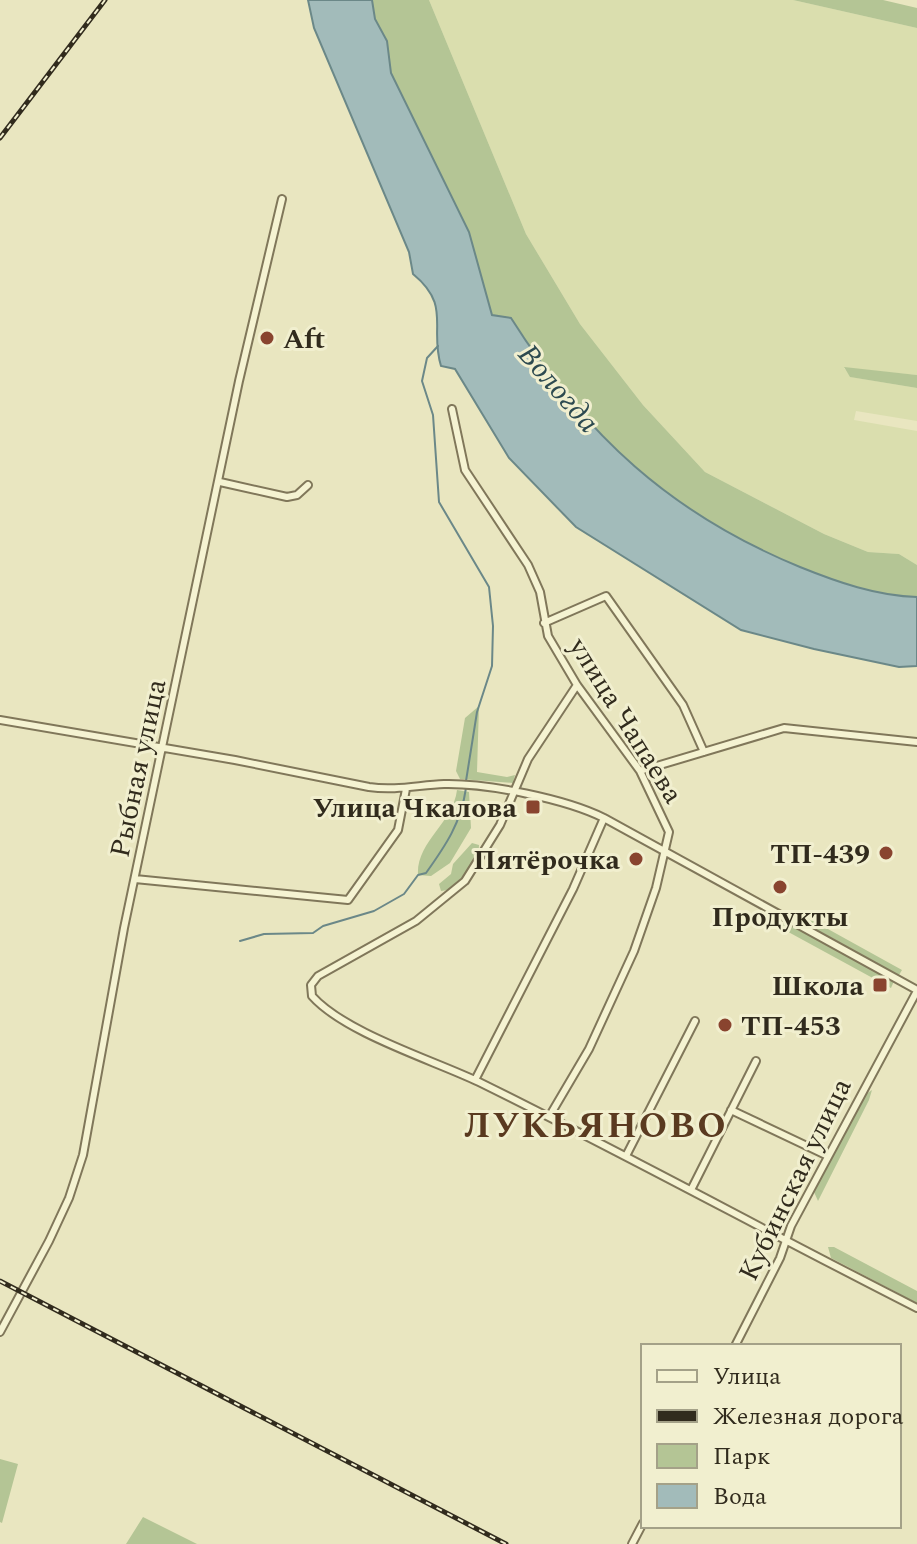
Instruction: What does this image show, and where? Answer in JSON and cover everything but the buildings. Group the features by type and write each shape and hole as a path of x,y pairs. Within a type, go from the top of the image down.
{"street":[{"name":"Рыбная улица","path":"0,1332 34,1274 80,1167 162,748 239,381 282,199"},
{"name":"улица Чапаева","path":"452,409 461,457 474,484 528,565 540,592 544,623 577,685 640,771 668,827 669,837 656,888 634,951 589,1049 549,1117"},
{"path":"220,482 287,497 297,495 308,485"},
{"path":"544,623 606,596 683,705 704,752"},
{"path":"577,685 528,759 500,825 465,881 416,921 318,976 311,985 312,996 330,1011 368,1032 549,1117 917,1308"},
{"path":"0,720 356,785 406,789 458,784 567,804 604,818 917,990"},
{"path":"640,771 784,728 917,742"},
{"path":"135,879 348,900 398,830 406,789"},
{"path":"475,1080 573,889 604,818"},
{"name":"Кубинская улица","path":"736,1344 828,1156 917,990"},
{"path":"626,1156 695,1021"},
{"path":"691,1190 756,1061"},
{"path":"731,1110 828,1156"}],"green space":[{"path":"372,0 429,0 526,234 580,324 643,405 705,472 824,534 868,552 899,554 917,565 917,597 872,591 828,578 754,546 711,522 635,467 569,399 511,319 492,315 421,135 391,73 387,41 375,19"},
{"path":"429,0 793,0 917,28 917,375 844,368 851,377 917,388 917,421 856,411 854,420 917,431 917,565 899,554 868,552 824,534 705,472 643,405 580,324 526,234"},
{"path":"793,0 883,0 917,8 917,28"},
{"path":"844,367 917,375 917,388 850,377"},
{"path":"479,706 477,772 507,777 515,775 513,783 460,779 456,771 465,718"},
{"path":"457,790 469,792 471,828 450,863 431,876 418,875 423,852 449,813"},
{"path":"472,843 479,845 472,867 455,886 441,891 439,884 451,874 453,864"},
{"path":"799,913 902,970 899,975 803,922"},
{"path":"784,921 894,981 891,988 781,928"},
{"path":"872,1090 818,1201 814,1192 866,1094"},
{"path":"828,1247 834,1247 917,1291 917,1303 831,1258"},
{"path":"0,1459 18,1464 2,1523 0,1522"},
{"path":"143,1517 197,1544 126,1544"}],"water":[{"name":"Вологда","path":"308,0 372,0 375,19 387,41 391,73 469,232 492,315 511,318 569,399 601,434 671,496 754,546 800,567 872,591 917,597 917,666 899,667 741,630 576,527 509,458 455,369 441,366 436,307 432,296 413,274 409,252 314,28"}],"waterway":[{"path":"438,346 427,358 422,381 433,415 439,502 489,587 493,626 492,666 477,712 466,781"},
{"path":"240,941 264,934 313,933 323,926 374,911 404,894 418,875 426,873 446,843 456,823 466,788"}],"railway":[{"path":"0,138 105,0"},
{"path":"0,1281 506,1544"}],"place":[{"name":"Aft","path":"267,338"},
{"name":"Улица Чкалова","path":"533,807"},
{"name":"ТП-439","path":"886,853"},
{"name":"Пятёрочка","path":"636,859"},
{"name":"Продукты","path":"780,887"},
{"name":"Школа","path":"880,985"},
{"name":"ТП-453","path":"725,1025"}],"district":[{"name":"ЛУКЬЯНОВО","path":"596,1124"}]}
